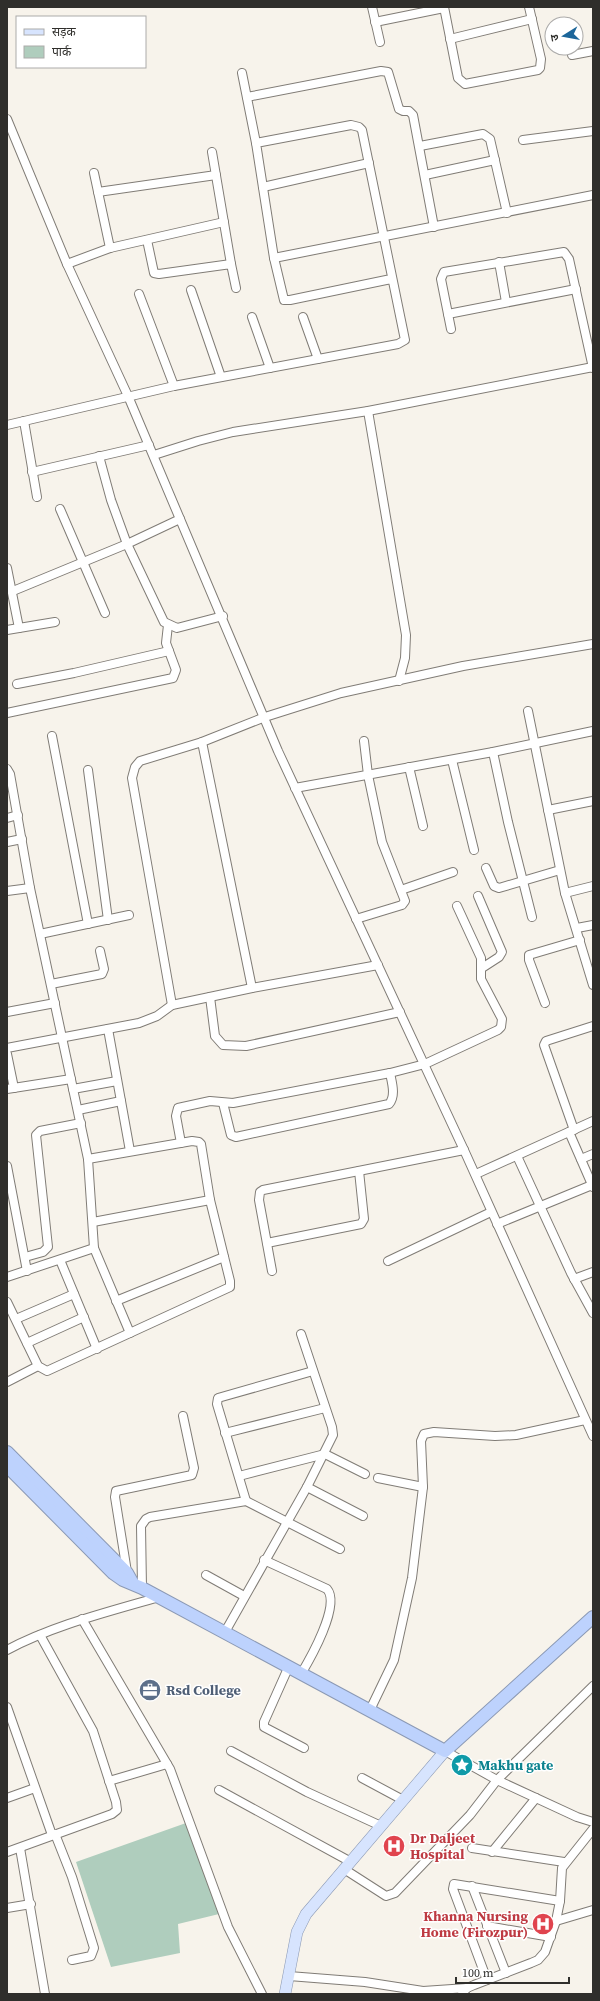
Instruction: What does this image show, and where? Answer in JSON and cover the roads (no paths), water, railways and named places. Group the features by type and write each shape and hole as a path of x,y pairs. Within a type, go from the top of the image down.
{"highway":[{"path":"7,1452 127,1573 138,1586"},
{"path":"7,1466 113,1572 123,1580 138,1586 225,1632 445,1751 593,1616"}],"main road":[{"path":"285,1994 297,1932 302,1922 347,1866 445,1751"}],"street":[{"path":"372,7 380,42"},
{"path":"375,22 444,7 458,78 465,84 538,70 541,66 541,59 529,7"},
{"path":"450,39 532,19"},
{"path":"247,97 386,71 390,75 399,109 409,111 413,115 434,227"},
{"path":"242,72 256,143 274,258 282,296 286,300 391,278"},
{"path":"7,119 67,264 154,455 295,788 476,1174 496,1224 593,1436"},
{"path":"7,425 174,386 402,343 404,337 382,237 363,134 359,127 355,125 256,143"},
{"path":"523,140 593,131"},
{"path":"420,146 483,134 490,138 507,213"},
{"path":"212,152 230,264 236,288"},
{"path":"425,175 495,160"},
{"path":"263,187 369,163"},
{"path":"94,173 110,248"},
{"path":"98,192 216,175"},
{"path":"274,258 593,196"},
{"path":"67,264 110,248 224,222"},
{"path":"147,240 153,272 156,274 230,264"},
{"path":"154,455 233,432 368,411 593,368 570,259 564,252 444,272 441,279 451,329"},
{"path":"499,262 506,302"},
{"path":"448,314 576,289"},
{"path":"191,290 221,378"},
{"path":"140,294 174,386"},
{"path":"252,317 270,368"},
{"path":"303,317 318,359"},
{"path":"368,411 406,635 405,658 399,681"},
{"path":"24,421 37,497"},
{"path":"32,472 149,445"},
{"path":"99,456 111,500 127,544 164,622 177,628 222,616"},
{"path":"60,509 105,613"},
{"path":"13,591 82,561 127,544 180,519"},
{"path":"7,572 13,591 19,628"},
{"path":"7,630 55,622"},
{"path":"7,713 169,680 175,675 176,670 166,639 168,625"},
{"path":"172,1005 132,778 135,767 140,761 202,742 265,717 325,697 463,666 593,644"},
{"path":"17,684 74,673 169,651"},
{"path":"528,711 565,893 577,928 593,985"},
{"path":"295,788 452,760 593,731"},
{"path":"52,736 88,924"},
{"path":"356,919 402,905 404,901 382,842 368,775 364,741"},
{"path":"202,742 252,988"},
{"path":"493,752 522,880 532,917"},
{"path":"452,760 474,850"},
{"path":"409,768 423,826"},
{"path":"7,769 10,774 30,888 88,1159 94,1248 130,1333"},
{"path":"88,770 108,920"},
{"path":"548,810 593,801"},
{"path":"7,818 18,815"},
{"path":"7,842 22,839"},
{"path":"486,868 497,887 501,888 522,880 560,870"},
{"path":"401,890 454,872"},
{"path":"565,893 593,886"},
{"path":"7,891 30,888"},
{"path":"478,896 502,952 499,957 482,968"},
{"path":"181,1143 176,1116 178,1108 210,1101 233,1103 390,1073 425,1064 498,1030 501,1027 502,1019 481,977 482,968 479,954 457,906"},
{"path":"40,934 129,915"},
{"path":"577,928 593,925"},
{"path":"545,1003 529,960 529,955 580,940"},
{"path":"51,984 102,974 105,971 100,951"},
{"path":"7,1048 146,1021 157,1016 172,1005 252,988 378,965"},
{"path":"210,997 215,1036 223,1046 246,1046 400,1012"},
{"path":"7,1012 55,1003"},
{"path":"496,1224 593,1186 571,1131 544,1045 546,1041 593,1026"},
{"path":"108,1029 130,1151"},
{"path":"7,1054 11,1089 71,1079"},
{"path":"223,1103 230,1133 236,1137 389,1104 392,1100 393,1094 390,1073"},
{"path":"73,1090 117,1081"},
{"path":"78,1110 121,1101"},
{"path":"476,1174 593,1121"},
{"path":"25,1257 43,1252 48,1247 36,1135 40,1131 81,1123"},
{"path":"7,1302 38,1366 47,1371 230,1287 230,1281 210,1200 201,1144 195,1141 88,1159"},
{"path":"272,1271 258,1200 260,1192 263,1190 464,1150"},
{"path":"581,1159 593,1154"},
{"path":"516,1156 574,1279 593,1312"},
{"path":"7,1166 27,1271"},
{"path":"267,1243 361,1224 364,1218 359,1171"},
{"path":"93,1222 210,1200"},
{"path":"388,1261 491,1212"},
{"path":"7,1277 94,1248"},
{"path":"116,1301 224,1257"},
{"path":"60,1260 97,1349"},
{"path":"574,1279 593,1272"},
{"path":"16,1319 74,1294"},
{"path":"27,1343 84,1317"},
{"path":"225,1632 264,1560 325,1454 333,1431 301,1334"},
{"path":"7,1381 38,1366"},
{"path":"246,1501 217,1404 219,1397 313,1371"},
{"path":"225,1433 325,1408"},
{"path":"127,1573 115,1497 116,1491 192,1475 194,1468 182,1416"},
{"path":"370,1710 390,1670 398,1643 412,1578 423,1487 421,1441 424,1434 428,1432 496,1436 516,1435 585,1420"},
{"path":"238,1476 325,1454 365,1474"},
{"path":"378,1478 423,1487"},
{"path":"307,1487 363,1516"},
{"path":"138,1586 141,1526 146,1519 246,1501 340,1549"},
{"path":"264,1560 327,1589 330,1592 330,1600 322,1636 302,1674"},
{"path":"206,1575 244,1596"},
{"path":"7,1650 40,1635 82,1619 159,1597"},
{"path":"82,1619 167,1764 228,1927 262,1994"},
{"path":"7,1852 53,1834 115,1813 117,1806 93,1731 40,1635"},
{"path":"289,1666 264,1722 264,1727 304,1748"},
{"path":"219,1790 347,1866 386,1896 390,1896 444,1843 482,1802 497,1780 593,1686"},
{"path":"7,1707 35,1788 72,1877 94,1948 91,1956 72,1960"},
{"path":"231,1751 307,1792 381,1826"},
{"path":"445,1751 497,1780 577,1817 593,1822"},
{"path":"109,1781 167,1764"},
{"path":"362,1778 403,1800"},
{"path":"7,1798 35,1788"},
{"path":"492,1852 536,1798"},
{"path":"289,1976 364,1982 423,1990 465,1991 487,1980 538,1960 545,1952 556,1921 560,1901 561,1871 564,1862 593,1830"},
{"path":"20,1848 31,1904 45,1994"},
{"path":"472,1848 564,1862"},
{"path":"487,1980 452,1886 456,1883 560,1901"},
{"path":"472,1886 506,1973"},
{"path":"7,1908 31,1904"},
{"path":"556,1921 593,1910"},
{"path":"487,1926 551,1937"}],"place":[{"name":"Rsd College","path":"150,1690"},
{"name":"Makhu gate","path":"462,1765"},
{"name":"Dr Daljeet Hospital","path":"394,1846"},
{"name":"Khanna Nursing Home (Firozpur)","path":"543,1924"}]}
